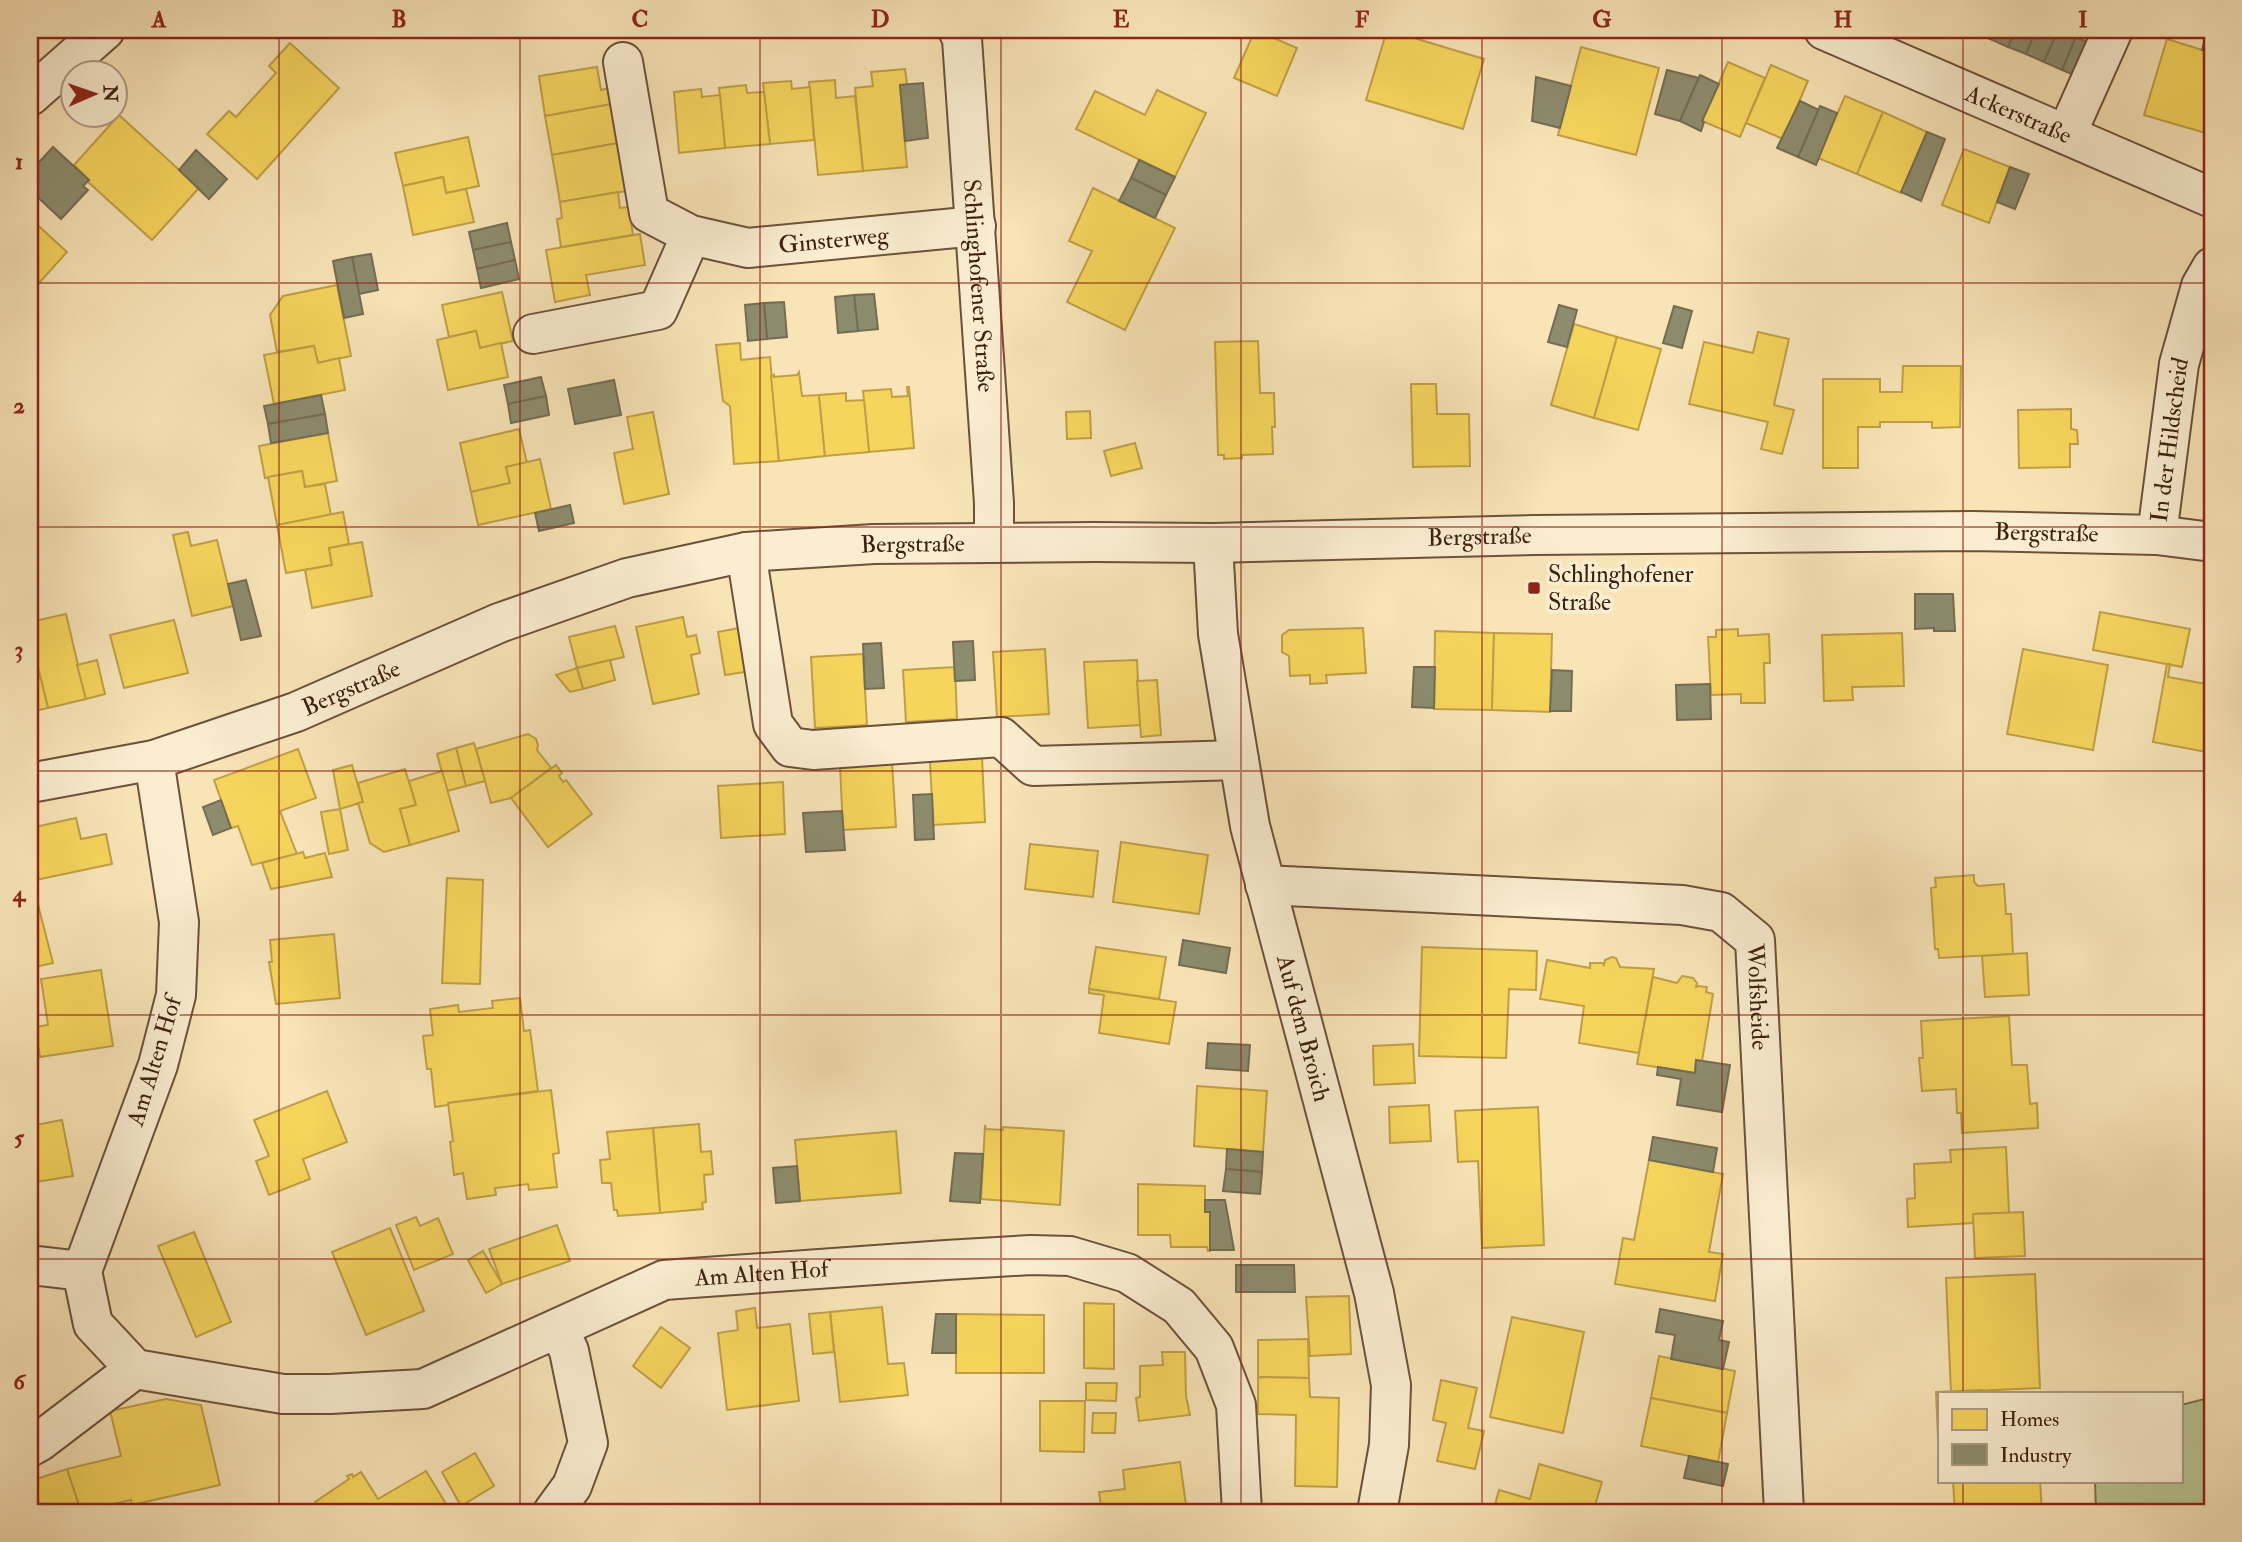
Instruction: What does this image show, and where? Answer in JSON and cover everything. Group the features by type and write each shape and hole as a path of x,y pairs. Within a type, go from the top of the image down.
{"street":[{"path":"30,96 105,30"},
{"name":"Schlinghofener Straße","path":"958,30 962,39 976,226 994,503 994,542"},
{"name":"Ackerstraße","path":"1824,30 2212,198"},
{"path":"2067,133 2113,30"},
{"name":"Ginsterweg","path":"623,62 649,213 691,235 748,248 976,226"},
{"path":"533,334 658,310 691,235"},
{"name":"In der Hildscheid","path":"2157,535 2179,364 2201,286 2212,267"},
{"name":"Bergstraße","path":"30,783 154,760 296,712 499,623 601,587 627,578 746,552 874,544 1213,543 1629,534 1999,531 2157,535 2212,542"},
{"name":"Auf dem Broich","path":"1213,543 1218,634 1250,826 1374,1293 1391,1385 1389,1445 1377,1512"},
{"path":"746,552 773,724 790,747 813,750 1000,737 1033,766 1239,760"},
{"name":"Am Alten Hof","path":"82,1271 158,1065 176,995 178,922 154,760"},
{"name":"Wolfsheide","path":"1265,885 1682,905 1721,912 1755,940 1784,1512"},
{"name":"Am Alten Hof","path":"135,1369 283,1394 424,1389 664,1280 946,1260 1031,1255 1070,1256 1127,1273 1179,1306 1214,1348 1236,1405 1242,1512"},
{"path":"30,1265 82,1271 93,1324 135,1369 30,1447"},
{"path":"552,1512 572,1486 588,1443 569,1351 559,1329"}],"green space":[{"path":"2212,1397 2212,1512 2096,1512 2095,1482 2182,1482 2182,1405"}],"building: Homes":[{"path":"1255,30 1297,48 1277,96 1234,78"},
{"path":"1387,30 1484,59 1463,129 1366,100"},
{"path":"2167,39 2212,53 2212,135 2144,115"},
{"path":"290,43 339,88 257,179 207,134 229,111 236,117 276,73 269,66"},
{"path":"1581,47 1659,68 1636,155 1558,135"},
{"path":"1728,62 1765,78 1740,137 1702,121"},
{"path":"1771,65 1808,81 1783,139 1746,123"},
{"path":"597,67 601,90 609,88 612,104 545,116 539,76"},
{"path":"905,69 907,84 900,85 907,167 863,171 855,88 873,86 871,72"},
{"path":"835,80 836,98 855,96 863,171 818,175 809,82"},
{"path":"791,81 792,89 810,87 814,140 770,144 763,83"},
{"path":"746,85 747,93 764,92 770,144 725,148 719,88"},
{"path":"701,89 702,97 720,95 725,148 679,153 674,92"},
{"path":"1157,90 1206,113 1175,177 1076,129 1095,91 1145,115"},
{"path":"1845,96 1883,112 1857,174 1818,158"},
{"path":"612,104 618,143 552,155 545,116"},
{"path":"1883,112 1927,132 1901,193 1857,174"},
{"path":"130,125 199,188 152,240 87,181 89,180 74,165 106,130 130,130"},
{"path":"468,137 479,186 446,193 443,177 403,186 395,153"},
{"path":"618,143 633,190 560,202 552,155"},
{"path":"1964,149 2010,167 1989,223 1942,205"},
{"path":"443,177 446,193 466,189 474,222 413,235 403,186"},
{"path":"1093,188 1175,228 1125,330 1067,302 1092,251 1069,241"},
{"path":"618,192 620,208 629,207 633,235 561,247 557,219 562,218 560,202"},
{"path":"30,218 67,252 30,293"},
{"path":"640,234 645,265 586,275 590,295 555,302 546,250"},
{"path":"337,285 351,356 318,363 314,346 277,352 270,315 283,296"},
{"path":"502,292 513,341 480,348 476,331 449,337 442,305"},
{"path":"1574,324 1617,337 1594,418 1551,405"},
{"path":"476,331 480,348 501,343 508,377 448,390 437,340"},
{"path":"1758,332 1789,339 1774,405 1794,410 1782,454 1761,449 1768,422 1689,404 1704,342 1753,353"},
{"path":"1617,337 1661,349 1638,430 1594,418"},
{"path":"1258,341 1260,393 1274,393 1273,454 1242,455 1242,458 1224,459 1224,455 1218,455 1215,342"},
{"path":"740,343 741,360 770,357 779,461 734,464 730,406 723,401 716,345"},
{"path":"314,346 318,363 339,358 345,390 274,404 264,355"},
{"path":"1903,366 1961,366 1960,427 1932,428 1932,422 1880,422 1880,427 1858,427 1858,468 1823,468 1823,379 1880,379 1880,392 1902,392"},
{"path":"799,372 802,396 819,395 825,456 779,461 771,376 797,375"},
{"path":"1411,384 1436,384 1437,414 1469,414 1470,466 1413,467"},
{"path":"907,387 914,448 869,452 863,391 891,389 892,397 908,396"},
{"path":"846,393 846,401 864,400 869,452 825,456 819,395"},
{"path":"2071,409 2071,429 2077,430 2078,444 2070,444 2070,467 2019,468 2018,410"},
{"path":"1090,411 1091,438 1067,439 1066,412"},
{"path":"653,412 669,494 624,504 614,453 633,449 627,417"},
{"path":"519,429 527,463 506,467 510,483 471,492 460,443"},
{"path":"328,433 337,481 305,487 302,471 265,478 259,446"},
{"path":"1135,443 1142,468 1111,476 1104,451"},
{"path":"540,459 551,509 478,525 471,492 510,483 506,467"},
{"path":"302,471 305,487 325,484 331,515 277,525 268,477"},
{"path":"343,512 349,544 329,548 332,565 286,573 277,525"},
{"path":"188,532 191,546 217,540 233,606 192,616 173,535"},
{"path":"362,542 372,596 312,608 305,570 332,565 329,548"},
{"path":"2100,612 2190,629 2182,667 2093,650"},
{"path":"66,614 86,699 48,708 30,635 30,622"},
{"path":"683,617 687,637 696,635 700,653 691,655 699,694 653,704 636,627"},
{"path":"174,620 188,673 124,688 110,635"},
{"path":"615,626 624,657 577,668 569,637"},
{"path":"744,627 751,671 725,675 718,632"},
{"path":"1363,628 1366,673 1326,675 1327,683 1310,684 1310,675 1290,676 1289,656 1282,652 1282,635 1289,630"},
{"path":"1738,629 1738,636 1769,634 1770,663 1764,663 1765,703 1741,703 1741,694 1711,695 1708,637 1716,637 1716,630"},
{"path":"1435,631 1494,633 1492,710 1434,709"},
{"path":"1494,633 1552,634 1550,712 1492,710"},
{"path":"1902,633 1904,686 1852,687 1853,700 1824,701 1822,635"},
{"path":"30,635 48,708 30,712"},
{"path":"1045,649 1049,714 997,717 993,652"},
{"path":"2023,649 2108,665 2093,750 2007,734"},
{"path":"863,654 867,725 815,728 811,657"},
{"path":"97,660 105,694 86,699 77,665"},
{"path":"610,660 615,680 583,689 577,668"},
{"path":"1137,660 1140,725 1088,728 1084,662"},
{"path":"2167,664 2170,664 2168,677 2212,685 2212,753 2153,742"},
{"path":"955,667 957,719 906,722 903,670"},
{"path":"577,668 583,689 570,692 556,675"},
{"path":"1157,680 1161,735 1141,737 1137,681"},
{"path":"528,734 536,739 537,750 551,768 511,798 491,803 476,749"},
{"path":"474,743 485,781 466,786 456,748"},
{"path":"456,748 466,786 447,791 437,754"},
{"path":"298,749 316,798 280,811 297,854 252,865 238,826 231,828 214,780"},
{"path":"982,757 985,822 933,825 930,760"},
{"path":"892,762 896,827 843,830 840,765"},
{"path":"352,765 363,802 340,809 333,770"},
{"path":"556,765 562,773 559,776 563,782 566,780 592,814 548,847 511,798"},
{"path":"405,769 416,805 400,809 410,845 384,852 370,843 358,803 363,802 358,783"},
{"path":"442,771 459,831 410,845 400,809 416,805 409,781"},
{"path":"783,782 785,834 721,838 718,786"},
{"path":"340,809 348,850 329,854 321,812"},
{"path":"76,818 81,839 106,834 112,864 31,881 30,828"},
{"path":"1121,842 1208,855 1199,914 1113,902"},
{"path":"1030,844 1098,851 1093,897 1025,889"},
{"path":"303,852 305,858 325,853 332,877 271,889 262,863"},
{"path":"1974,875 1974,882 1978,886 2004,884 2006,914 2011,914 2013,954 1939,958 1938,949 1935,949 1931,888 1936,887 1935,878"},
{"path":"447,878 483,880 480,984 442,983"},
{"path":"35,893 53,963 30,968 30,894"},
{"path":"334,934 340,998 276,1004 269,962 272,962 270,940"},
{"path":"1096,947 1166,957 1159,999 1089,989"},
{"path":"1422,947 1537,951 1536,990 1509,989 1506,1058 1419,1056"},
{"path":"2027,953 2029,995 1985,997 1982,956"},
{"path":"1616,958 1620,967 1654,969 1639,1053 1579,1043 1584,1006 1540,999 1547,960 1590,968 1590,963 1603,963 1604,966 1605,960"},
{"path":"101,970 113,1046 40,1057 35,1027 48,1025 41,979"},
{"path":"1682,976 1693,978 1697,983 1696,987 1707,987 1706,992 1713,994 1702,1061 1696,1060 1695,1073 1637,1064 1653,977 1677,983"},
{"path":"1089,989 1176,1002 1169,1044 1099,1033 1104,995 1089,993"},
{"path":"520,998 524,1031 530,1030 538,1091 435,1107 431,1069 427,1069 423,1036 433,1035 430,1009 458,1005 459,1012 493,1008 492,1001"},
{"path":"2009,1016 2012,1065 2027,1065 2030,1104 2037,1103 2038,1128 1962,1133 1961,1113 1957,1113 1956,1089 1922,1091 1919,1058 1923,1058 1921,1021"},
{"path":"1413,1044 1415,1083 1374,1085 1373,1046"},
{"path":"1197,1086 1267,1091 1263,1152 1194,1146"},
{"path":"551,1090 559,1153 553,1154 557,1187 529,1190 528,1184 495,1188 496,1195 467,1199 463,1173 454,1175 448,1103"},
{"path":"327,1091 347,1142 303,1159 310,1179 269,1195 256,1161 269,1156 254,1120"},
{"path":"1429,1105 1431,1141 1390,1143 1389,1107"},
{"path":"1538,1107 1544,1245 1482,1248 1478,1161 1458,1162 1455,1111"},
{"path":"62,1120 73,1176 30,1183 30,1126"},
{"path":"699,1124 701,1152 711,1151 713,1174 704,1175 706,1202 702,1203 703,1209 660,1213 653,1128"},
{"path":"985,1125 986,1129 1003,1130 1003,1127 1064,1131 1060,1205 981,1199"},
{"path":"653,1128 660,1213 618,1216 617,1210 614,1210 611,1183 602,1183 600,1160 610,1159 607,1132"},
{"path":"896,1131 901,1193 800,1201 795,1140"},
{"path":"2006,1147 2009,1213 1973,1214 1973,1223 1908,1227 1907,1199 1915,1198 1914,1164 1951,1162 1950,1150"},
{"path":"1649,1160 1723,1174 1709,1252 1723,1254 1715,1301 1615,1284 1623,1238 1634,1240"},
{"path":"1138,1184 1205,1186 1205,1212 1210,1212 1210,1251 1207,1247 1171,1247 1170,1235 1138,1235"},
{"path":"2023,1212 2025,1256 1975,1258 1973,1214"},
{"path":"416,1217 420,1226 438,1218 453,1254 414,1270 396,1225"},
{"path":"557,1225 570,1261 502,1284 489,1249"},
{"path":"390,1228 424,1311 366,1335 332,1252"},
{"path":"194,1232 231,1322 196,1337 158,1246"},
{"path":"483,1251 502,1284 486,1293 468,1260"},
{"path":"2035,1274 2040,1388 1951,1392 1946,1278"},
{"path":"1349,1296 1351,1354 1310,1356 1306,1297"},
{"path":"1084,1303 1114,1304 1114,1369 1084,1368"},
{"path":"882,1307 888,1364 904,1363 908,1395 840,1402 830,1312"},
{"path":"755,1308 757,1328 790,1324 799,1401 727,1410 718,1333 738,1330 736,1311"},
{"path":"830,1312 834,1352 813,1354 809,1314"},
{"path":"956,1314 1044,1315 1044,1373 956,1373"},
{"path":"1512,1317 1584,1332 1563,1433 1490,1417"},
{"path":"661,1327 690,1348 661,1388 633,1366"},
{"path":"1308,1339 1309,1378 1258,1377 1258,1340"},
{"path":"1162,1352 1185,1352 1186,1396 1190,1415 1139,1421 1136,1398 1140,1397 1140,1366 1163,1365"},
{"path":"1659,1356 1735,1371 1727,1413 1651,1398"},
{"path":"1258,1377 1309,1378 1310,1397 1339,1398 1337,1487 1295,1486 1296,1415 1258,1414"},
{"path":"1441,1380 1477,1388 1468,1428 1484,1431 1475,1469 1437,1461 1446,1423 1433,1420"},
{"path":"1086,1383 1117,1383 1116,1401 1086,1400"},
{"path":"1982,1390 1938,1392 1938,1438 1936,1392"},
{"path":"1651,1398 1727,1413 1718,1462 1641,1446"},
{"path":"166,1399 201,1405 220,1485 132,1505 131,1500 81,1512 67,1469 121,1456 110,1411"},
{"path":"1040,1401 1085,1401 1084,1452 1040,1451"},
{"path":"1093,1413 1116,1413 1115,1433 1092,1433"},
{"path":"475,1453 494,1486 461,1506 442,1472"},
{"path":"1180,1462 1187,1512 1102,1512 1099,1492 1125,1489 1123,1470"},
{"path":"1539,1464 1602,1482 1593,1512 1493,1512 1499,1490 1530,1499"},
{"path":"67,1469 81,1512 30,1512 30,1481"},
{"path":"426,1471 451,1512 322,1512 315,1502 349,1479 347,1476 352,1474 353,1477 361,1472 378,1499"},
{"path":"1953,1482 2040,1482 2042,1512 1955,1512"},
{"path":"1675,1506 1726,1512 1675,1512"}],"building: Industry":[{"path":"1973,30 1994,30 1990,39"},
{"path":"1994,30 2016,30 2008,47 1990,39"},
{"path":"2016,30 2036,30 2026,54 2008,47"},
{"path":"2036,30 2058,30 2044,62 2026,54"},
{"path":"2058,30 2076,37 2062,70 2044,62"},
{"path":"2207,32 2212,33 2212,53 2202,50"},
{"path":"2076,37 2094,45 2079,77 2062,70"},
{"path":"1667,70 1699,78 1680,121 1655,114"},
{"path":"1700,75 1719,84 1702,121 1701,131 1680,121"},
{"path":"1536,77 1571,86 1560,128 1532,121"},
{"path":"923,83 928,138 905,141 900,85"},
{"path":"1800,101 1819,110 1798,157 1777,148"},
{"path":"1820,106 1837,113 1816,165 1798,157"},
{"path":"1927,132 1945,139 1921,201 1901,192"},
{"path":"53,147 89,180 83,186 88,190 61,219 30,190 30,172"},
{"path":"196,150 227,179 209,199 179,170"},
{"path":"1139,160 1175,177 1166,195 1131,178"},
{"path":"2010,167 2029,174 2015,209 1997,202"},
{"path":"1131,178 1166,195 1155,218 1119,201"},
{"path":"507,223 511,242 473,250 469,232"},
{"path":"511,242 515,260 477,269 473,250"},
{"path":"371,254 378,290 359,294 352,257"},
{"path":"352,257 363,314 344,318 333,261"},
{"path":"515,260 519,279 481,288 477,269"},
{"path":"874,294 878,329 858,331 854,295"},
{"path":"854,295 858,331 838,333 835,297"},
{"path":"784,302 787,337 767,339 764,303"},
{"path":"764,303 767,339 748,341 745,305"},
{"path":"1559,305 1577,310 1567,347 1548,342"},
{"path":"1674,306 1692,311 1682,348 1663,343"},
{"path":"541,377 546,396 508,404 504,385"},
{"path":"614,380 621,415 575,424 568,389"},
{"path":"321,395 325,414 268,424 264,406"},
{"path":"546,396 549,415 511,423 508,404"},
{"path":"325,414 328,433 271,443 268,424"},
{"path":"570,505 574,523 539,531 535,513"},
{"path":"246,580 261,636 241,640 228,584"},
{"path":"1915,594 1953,594 1955,631 1915,629"},
{"path":"973,641 975,680 955,681 953,642"},
{"path":"881,643 884,688 865,689 863,644"},
{"path":"1414,667 1435,667 1434,708 1412,707"},
{"path":"1552,670 1572,671 1571,711 1550,711"},
{"path":"1710,684 1711,719 1677,720 1676,685"},
{"path":"932,794 934,839 915,840 913,795"},
{"path":"221,800 231,828 213,835 203,807"},
{"path":"842,811 845,850 806,852 803,813"},
{"path":"1183,940 1230,948 1226,973 1179,965"},
{"path":"1208,1043 1250,1045 1248,1071 1206,1068"},
{"path":"1696,1060 1730,1065 1722,1112 1677,1105 1681,1079 1657,1075 1658,1067 1695,1073"},
{"path":"1653,1137 1717,1148 1713,1172 1649,1160"},
{"path":"1227,1149 1263,1152 1262,1172 1226,1169"},
{"path":"955,1153 983,1154 980,1203 950,1201"},
{"path":"797,1166 800,1201 776,1203 773,1168"},
{"path":"1226,1169 1262,1172 1260,1194 1223,1191"},
{"path":"1205,1200 1225,1200 1234,1250 1210,1250 1210,1212 1205,1212"},
{"path":"1236,1265 1294,1265 1295,1292 1236,1292"},
{"path":"1660,1309 1723,1321 1719,1340 1729,1342 1723,1369 1671,1359 1675,1335 1656,1332"},
{"path":"936,1314 956,1314 956,1353 932,1353"},
{"path":"1689,1456 1728,1464 1723,1486 1684,1478"}],"place":[{"name":"Schlinghofener Straße","path":"1534,588"}]}
